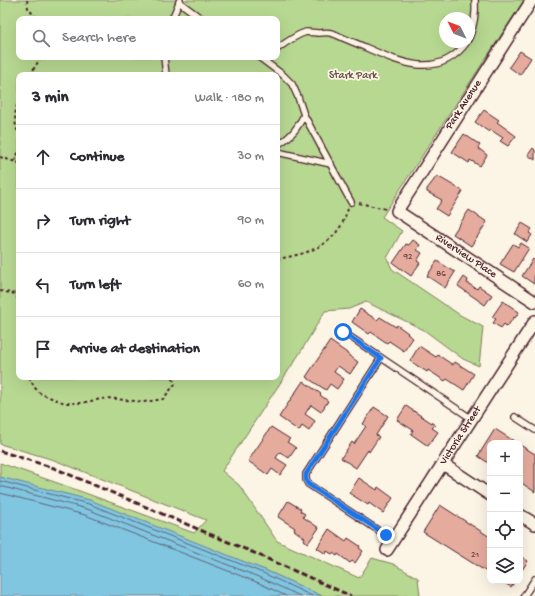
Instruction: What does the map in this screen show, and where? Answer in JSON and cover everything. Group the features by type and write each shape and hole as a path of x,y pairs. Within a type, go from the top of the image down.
{"street":[{"name":"Park Avenue","path":"397,211 532,0"},
{"name":"Riverview Place","path":"397,211 535,302"},
{"name":"Victoria Street","path":"387,550 534,324"},
{"path":"442,464 487,493"},
{"path":"523,517 535,524"}],"lane":[{"path":"475,16 476,0"},
{"path":"173,16 180,1 198,16"},
{"path":"280,47 306,32 331,33 390,58 415,66 440,63 462,48"},
{"path":"164,60 166,72"},
{"path":"268,60 292,84 304,115 351,202"},
{"path":"280,143 297,129 304,115"},
{"path":"280,153 331,164"},
{"path":"343,332 472,419"},
{"path":"381,358 306,474 306,480 308,484 393,540"},
{"path":"515,417 535,430"},
{"path":"524,596 535,579"}],"path":[{"path":"27,0 28,8 35,16"},
{"path":"32,72 39,60"},
{"path":"16,107 16,128"},
{"path":"0,157 15,161"},
{"path":"280,258 302,254 320,247 332,238 339,229 351,202 397,211"},
{"path":"0,291 16,294"},
{"path":"31,380 35,388 41,394 65,403 80,403 107,398 144,402 163,399 175,384 173,380"}],"green space":[{"name":"Stark Park","path":"0,0 524,0 382,217 402,231 387,258 392,269 460,315 483,327 479,366 463,359 424,330 366,302 349,309 325,311 300,353 222,471 239,485 277,541 359,578 372,558 393,564 418,578 420,596 322,596 265,570 0,477 0,463 194,533 206,520 54,460 0,444"}],"water":[{"path":"0,477 90,500 265,570 322,596 0,596"}],"building":[{"path":"520,51 531,58 520,75 509,67"},
{"path":"484,110 499,120 497,122 516,136 508,146 500,141 503,138 491,130 489,132 475,122"},
{"path":"464,134 480,145 478,148 487,155 480,166 470,160 469,163 452,152"},
{"path":"533,148 535,150 535,160 528,155"},
{"path":"437,176 463,191 447,216 436,209 442,200 427,192 427,189"},
{"path":"469,210 487,222 471,246 453,234"},
{"path":"522,223 532,229 529,233 532,235 527,242 515,234"},
{"path":"413,240 420,245 417,250 422,253 417,261 420,263 411,276 393,263 406,244 409,245"},
{"path":"521,243 529,248 514,272 500,264 513,244 518,247"},
{"path":"533,259 535,261 534,284 522,276"},
{"path":"437,261 455,272 445,288 427,276"},
{"path":"464,277 468,280 467,283 477,289 479,286 492,295 485,305 458,286"},
{"path":"503,301 519,312 507,327 504,324 501,328 493,323 496,319 492,317"},
{"path":"360,309 377,320 380,317 396,327 397,325 408,333 407,334 413,338 404,351 389,341 387,343 371,332 369,334 352,322"},
{"path":"330,341 358,362 350,374 338,366 334,372 344,379 337,389 330,384 326,390 306,377"},
{"path":"419,346 436,357 438,355 453,365 455,362 474,374 464,390 447,379 445,381 428,370 427,372 410,361"},
{"path":"303,381 328,401 321,412 311,405 305,414 315,421 309,431 302,426 299,431 279,417"},
{"path":"406,406 435,425 432,428 438,432 428,446 411,434 413,430 397,420"},
{"path":"374,407 388,416 376,435 379,437 356,468 341,458 352,442 354,444 366,426 363,424"},
{"path":"271,427 290,439 287,442 296,448 289,458 280,452 276,458 287,465 280,475 272,469 268,475 248,461"},
{"path":"495,429 512,440 488,440"},
{"path":"487,442 487,462 478,456"},
{"path":"523,447 535,454 535,492 523,484"},
{"path":"359,478 377,490 378,487 393,498 383,513 369,503 368,505 349,493"},
{"path":"288,501 301,509 300,511 305,514 303,517 319,528 308,543 304,540 305,538 294,530 295,528 278,517"},
{"path":"440,505 487,535 487,572 423,532"},
{"path":"329,529 346,541 348,538 360,546 359,548 363,551 355,563 352,561 350,563 338,554 337,556 327,551 326,554 317,548"},
{"path":"523,558 528,561 523,568"},
{"path":"506,584 513,584 511,587"}],"railway":[{"path":"0,451 54,468 252,552 351,596"}],"route":[{"path":"343,332 381,358 306,474 306,480 308,484 386,535"}]}
